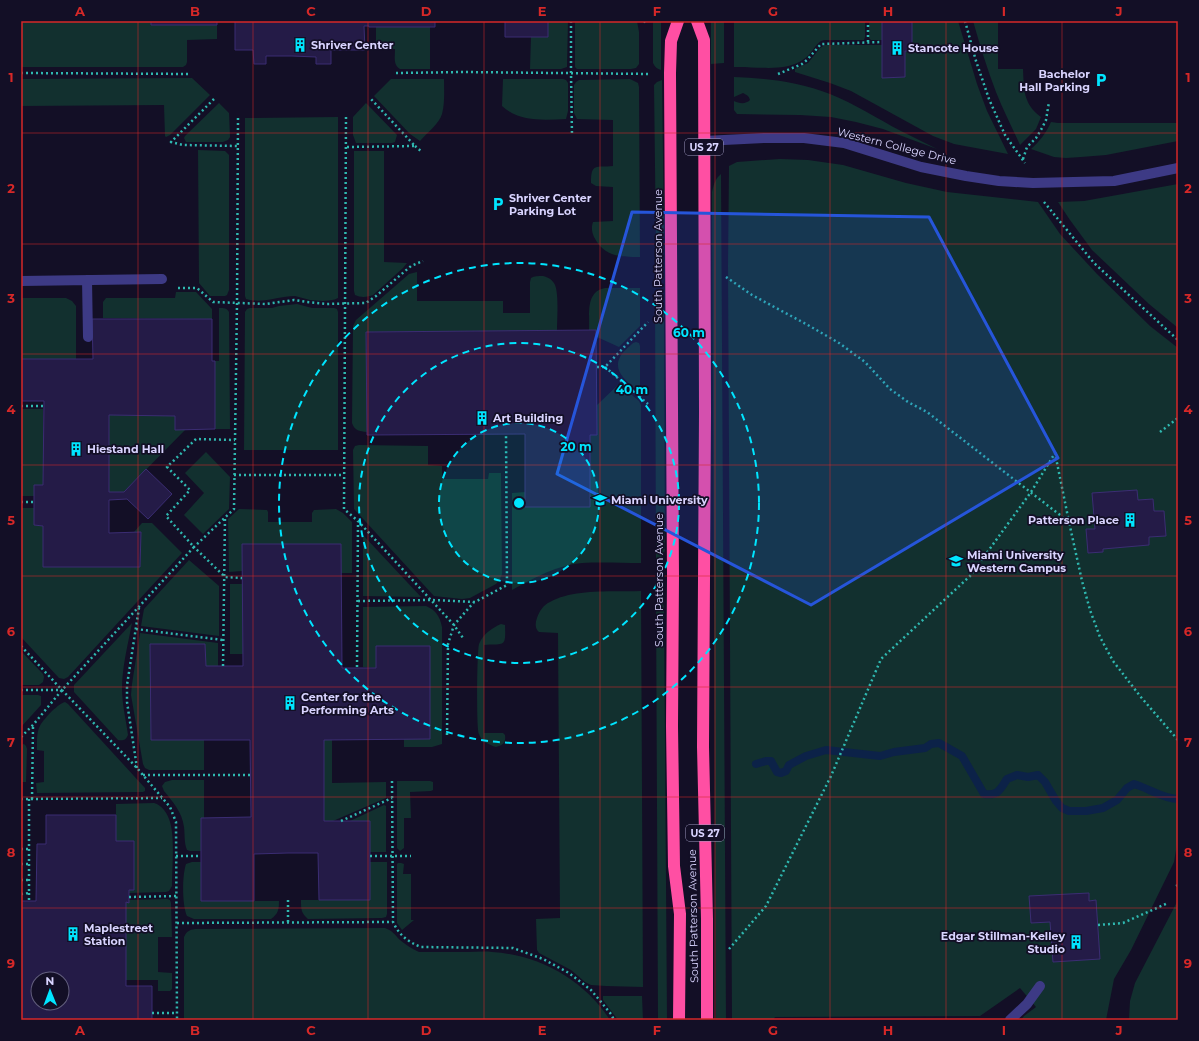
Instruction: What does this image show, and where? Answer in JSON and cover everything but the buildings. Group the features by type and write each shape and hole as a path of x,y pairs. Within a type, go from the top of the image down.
{"highway":[{"name":"South Patterson Avenue","path":"678,21 671,41 670,73 673,576 672,726 674,866 680,914 679,1020"},
{"name":"South Patterson Avenue","path":"696,21 704,40 705,412 703,747 707,919 707,1020"}],"street":[{"name":"Western College Drive","path":"704,141 728,139 804,138 844,143 921,167 999,181 1034,183 1114,181 1178,168"},
{"path":"21,281 162,279"},
{"path":"87,280 88,337"},
{"path":"1010,1020 1028,1004 1040,986"}],"path":[{"path":"571,21 572,136"},
{"path":"868,21 868,42"},
{"path":"965,21 976,61 989,99 1005,135 1023,159 1045,204 1094,263 1178,340"},
{"path":"778,74 802,64 821,44 882,42"},
{"path":"396,73 464,72 653,74"},
{"path":"21,73 191,74"},
{"path":"214,99 172,142 183,145 238,146"},
{"path":"371,99 422,152"},
{"path":"1023,159 1027,147 1036,138 1046,120 1049,102"},
{"path":"346,117 344,509 358,520 432,600 454,625 463,638"},
{"path":"21,737 62,690 194,547 234,509 236,440 238,118"},
{"path":"347,147 415,146"},
{"path":"162,279 176,288 197,288 213,302 266,304 294,300 327,304 366,303 411,266 423,260"},
{"path":"726,276 752,295 839,343 865,362 890,389 908,402 927,412 1069,522"},
{"path":"605,367 648,322"},
{"path":"597,367 605,367 648,404"},
{"path":"21,406 43,406"},
{"path":"1160,432 1178,418"},
{"path":"447,735 448,644 454,625 475,602 507,585 506,434"},
{"path":"236,440 196,439 167,467 190,490 166,516 194,547 225,577 242,578"},
{"path":"729,949 766,906 831,776 882,659 970,576 1031,492 1055,453 1086,595 1100,637 1113,661 1140,696 1178,740"},
{"path":"234,475 344,475"},
{"path":"21,502 34,502"},
{"path":"223,666 225,516"},
{"path":"357,668 358,520"},
{"path":"358,601 432,600 475,602"},
{"path":"137,768 127,702 127,685 139,607"},
{"path":"136,629 223,640"},
{"path":"21,646 137,768 170,807 176,822 177,1020"},
{"path":"21,690 62,690"},
{"path":"29,901 30,799 33,725"},
{"path":"143,775 251,775"},
{"path":"392,781 393,922 400,934 410,943 421,946 513,948 543,960 569,973 591,990 611,1014 614,1020"},
{"path":"21,799 162,798"},
{"path":"341,821 392,798"},
{"path":"21,849 29,849"},
{"path":"176,856 201,856"},
{"path":"370,856 411,856"},
{"path":"21,864 29,864"},
{"path":"21,880 29,880"},
{"path":"21,894 29,893"},
{"path":"129,898 177,896"},
{"path":"288,900 288,923"},
{"path":"1098,925 1123,923 1168,903"},
{"path":"177,923 393,922"},
{"path":"152,1013 177,1013"}],"highlighted area":[{"path":"632,212 929,217 1058,458 811,605 557,474"}],"green space":[{"path":"21,21 151,21 151,25 217,25 217,39 187,40 187,62 183,67 21,67"},
{"path":"548,21 568,21 567,67 561,69 530,69 531,37 548,37"},
{"path":"575,21 637,21 639,32 639,64 636,68 631,69 577,69 575,67"},
{"path":"653,21 661,21 661,70 656,68 653,63"},
{"path":"711,21 724,21 724,63 711,64"},
{"path":"734,21 865,21 865,37 864,40 821,41 806,57 788,66 770,68 734,67"},
{"path":"869,21 907,22 882,22 882,40 871,40 869,38"},
{"path":"912,21 958,21 977,84 987,111 1008,154 954,144 933,136 851,91 795,72 795,69 808,63 820,48 825,45 882,45 882,77 904,77 905,51 912,51"},
{"path":"973,21 998,21 998,69 1023,69 1024,90 1026,96 1031,107 1041,117 1036,129 1020,145 996,92"},
{"path":"376,27 430,27 430,69 400,69 396,65 395,49 376,50"},
{"path":"734,77 783,81 807,86 830,94 937,149 883,129 831,117 737,114 734,110 734,101 743,103 750,100 748,96 743,93 734,97"},
{"path":"192,78 210,95 170,135 166,137 164,105 21,106 21,79"},
{"path":"391,79 444,79 444,101 442,114 436,125 420,141 410,134 374,96"},
{"path":"503,79 566,80 568,83 568,111 566,119 532,119 516,115 509,111 502,106"},
{"path":"630,79 638,83 639,87 640,257 619,256 608,252 598,244 594,237 592,230 593,222 613,221 613,187 596,186 591,183 591,176 593,169 596,167 613,166 613,120 577,119 574,113 574,85 579,80"},
{"path":"662,80 664,232 656,248 654,85"},
{"path":"219,103 229,113 230,137 228,140 223,142 186,142 184,138 185,136"},
{"path":"366,103 397,135 395,142 356,143 353,135 353,117"},
{"path":"338,117 338,298 324,301 310,300 295,296 258,301 246,299 245,118"},
{"path":"1051,122 1178,123 1178,141 1106,155 1066,158 1054,157 1031,149 1042,137"},
{"path":"198,150 225,151 229,155 229,290 225,296 210,296 199,283"},
{"path":"354,151 384,151 384,262 407,263 373,295 364,297 355,295 354,291"},
{"name":"Miami University Western Campus","path":"780,159 808,160 843,165 906,183 947,192 1038,202 1060,234 1097,274 1150,326 1178,348 1177,844 1174,862 1131,950 1114,979 1106,1020 1021,1020 1036,1007 1020,988 980,1016 775,1017 773,1020 732,1020 728,266 729,166 737,162"},
{"path":"721,174 726,1020 716,1020 712,192 716,180"},
{"path":"1178,184 1178,328 1149,304 1092,250 1058,202 1084,201"},
{"path":"417,272 417,301 503,301 503,313 530,313 531,278 538,276 547,277 553,282 556,289 557,331 367,332 367,432 358,430 354,428 352,423 353,326 356,320 409,274"},
{"path":"605,288 640,288 640,326 619,347 597,337 596,330 589,330 589,311 591,299 599,290"},
{"path":"176,292 196,292 212,309 212,319 103,318 103,302 106,298 175,298"},
{"path":"21,298 66,298 72,301 76,306 76,359 21,359"},
{"path":"655,298 664,314 665,550 663,556 656,561"},
{"path":"297,304 312,308 334,308 337,309 338,312 338,450 244,450 245,312 250,308 272,308"},
{"path":"219,308 225,308 229,312 230,429 215,429 215,361 219,361"},
{"path":"636,342 639,343 640,346 639,388 634,388 627,382 621,374 618,366 622,353"},
{"path":"619,384 639,401 641,405 641,563 573,564 555,569 512,590 512,493 525,492 525,507 590,507 590,435 597,435 597,405"},
{"path":"21,409 43,409 43,485 34,485 34,496 21,496"},
{"path":"109,415 175,416 186,429 124,492 109,492"},
{"path":"355,446 428,446 428,465 442,466 442,479 488,479 489,473 501,473 502,574 496,584 470,598 462,599 434,596 354,509 353,450"},
{"path":"206,452 230,477 229,509 203,534 184,515 204,493 185,473"},
{"path":"21,508 34,508 34,525 43,526 43,567 140,567 141,533 134,532 142,523 152,523 182,553 68,677 64,679 59,678 21,637"},
{"path":"239,509 267,510 268,522 312,522 312,513 314,510 336,509 343,513 352,522 352,573 341,573 341,544 242,544 242,571 229,572 228,519"},
{"path":"363,535 421,597 363,596"},
{"path":"189,560 219,586 219,636 141,626 144,609"},
{"path":"230,584 242,584 243,654 230,654"},
{"path":"641,591 643,987 591,985 571,970 539,953 537,950 536,919 560,918 558,633 539,632 536,628 536,622 543,607 560,598 582,593"},
{"path":"656,595 664,607 667,1020 658,1020"},
{"path":"426,606 437,614 442,627 442,744 432,747 404,747 404,739 430,739 430,646 376,668 363,667 363,607"},
{"path":"132,623 122,680 128,735 123,740 118,740 74,692 74,685"},
{"path":"501,624 505,625 504,641 500,644 484,645 484,733 503,733 505,735 504,743 496,747 482,739 479,734 477,705 478,660 479,644 481,640 494,627"},
{"path":"140,633 218,643 218,666 206,666 205,644 150,645 151,740 204,740 204,770 149,770 145,768 143,764 131,695"},
{"path":"21,651 43,674 43,682 39,685 21,685"},
{"path":"21,695 41,696 41,705 21,727"},
{"path":"65,702 145,788 145,791 37,793 36,783 44,782 44,751 37,750 39,728 52,711"},
{"path":"332,739 332,783 386,782 386,798 333,821 324,821 324,740"},
{"path":"24,744 27,749 26,782 21,782 21,745"},
{"path":"172,780 204,780 204,818 201,818 201,851 187,850 183,822 177,808 162,786 165,782"},
{"path":"397,781 433,782 433,790 431,791 410,792 411,818 404,818 404,848 400,851 397,848"},
{"path":"154,803 160,806 166,813 172,829 172,886 169,891 166,892 129,893 129,890 134,890 134,842 116,841 116,804"},
{"path":"384,805 386,806 386,852 370,852 370,821 350,821"},
{"path":"201,862 201,901 279,901 277,913 271,919 194,919 187,916 183,898 184,876 186,864"},
{"path":"370,862 387,862 386,917 308,919 304,915 301,908 301,900 370,900"},
{"path":"398,863 404,864 403,874 411,874 411,920 414,920 402,930 397,923"},
{"path":"129,900 170,900 171,903 172,937 158,937 158,972 172,973 172,989 170,991 158,991 158,980 126,980 126,902 129,903"},
{"path":"1178,900 1178,1020 1129,1020 1130,1001 1135,983"},
{"path":"385,928 414,950 419,952 492,952 510,954 544,964 574,982 587,993 610,1020 184,1020 184,937 190,930"},
{"path":"603,996 642,996 643,1020 618,1020 603,1000"}],"waterway":[{"path":"756,764 771,761 777,772 781,773 786,771 789,765 806,756 826,750 880,756 894,752 925,748 931,744 939,743 962,756 984,794 996,793 1007,779 1017,775 1028,777 1038,775 1045,782 1062,808 1069,811 1086,811 1103,808 1117,800 1127,788 1134,784 1167,797 1178,799"}],"place":[{"name":"Shriver Center","path":"300,45"},
{"name":"Stancote House","path":"897,48"},
{"name":"Bachelor Hall Parking","path":"1101,80"},
{"name":"Shriver Center Parking Lot","path":"498,204"},
{"name":"Art Building","path":"482,418"},
{"name":"Hiestand Hall","path":"76,449"},
{"name":"Miami University","path":"600,500"},
{"name":"Patterson Place","path":"1130,520"},
{"name":"Miami University Western Campus","path":"956,561"},
{"name":"Center for the Performing Arts","path":"290,703"},
{"name":"Maplestreet Station","path":"73,934"},
{"name":"Edgar Stillman-Kelley Studio","path":"1076,942"}]}
